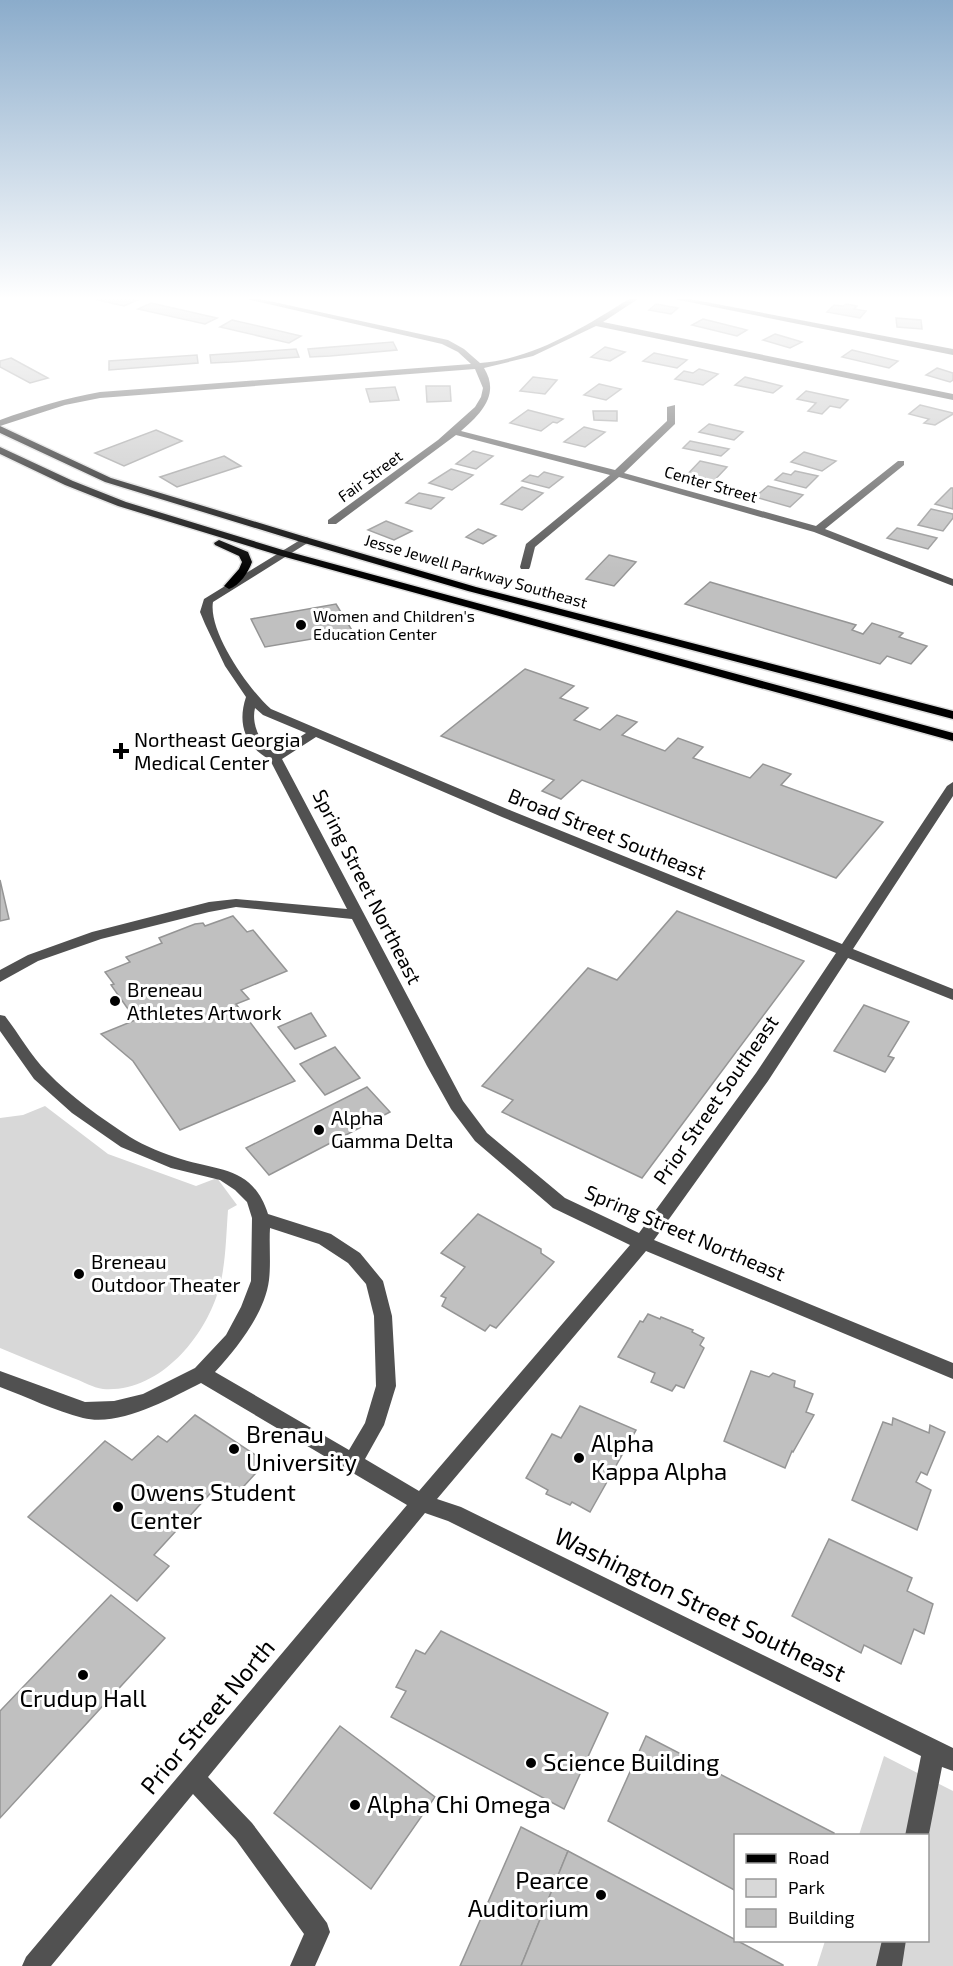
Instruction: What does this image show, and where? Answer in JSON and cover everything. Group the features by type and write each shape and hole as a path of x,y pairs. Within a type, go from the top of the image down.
{"main road":[{"name":"Jesse Jewell Parkway Southeast","path":"0,429 108,480 305,540 528,604 953,715"},
{"name":"Jesse Jewell Parkway Southeast","path":"0,450 69,483 122,504 282,554 953,737"},
{"path":"122,504 161,524 230,547 244,554 247,562 244,570 229,586"}],"street":[{"path":"0,423 48,406 100,395 158,391"},
{"name":"Fair Street","path":"332,522 456,432 478,413 487,397 487,391"},
{"path":"923,391 953,397"},
{"path":"525,567 530,546 617,474 672,422 672,407"},
{"name":"Center Street","path":"456,432 617,474 818,531 953,583"},
{"path":"818,531 901,463"},
{"path":"251,698 206,612 208,600 305,540"},
{"name":"Broad Street Southeast","path":"251,698 267,712 314,733 953,995"},
{"name":"Spring Street Northeast","path":"251,698 246,719 260,749 275,758 435,1066 458,1106 481,1137 560,1203 642,1243 953,1371"},
{"path":"275,758 314,733"},
{"name":"Prior Street Southeast","path":"422,1503 642,1243 762,1077 953,786"},
{"path":"0,977 33,958 96,935 209,907 236,903 356,915"},
{"path":"0,1020 40,1075 78,1109 127,1143 177,1164 225,1174 255,1199 261,1218 260,1281 250,1308 233,1340 202,1374 147,1401 114,1409 85,1410 0,1379"},
{"path":"261,1218 325,1239 354,1258 374,1281 383,1316 386,1386 374,1425 352,1464"},
{"name":"Washington Street Southeast","path":"202,1374 422,1503 454,1514 944,1756"},
{"name":"Prior Street North","path":"35,1966 422,1503"},
{"path":"917,1834 944,1756"},
{"path":"192,1778 217,1800 258,1847 318,1932 302,1966"},
{"path":"889,1966 894,1942"}],"green space":[{"path":"45,1106 108,1154 196,1186 217,1178 237,1205 228,1210 223,1272 211,1310 201,1328 190,1345 160,1373 123,1388 103,1389 91,1386 0,1348 0,1118 23,1115"},
{"path":"884,1756 953,1791 953,1966 817,1966 825,1942 929,1942 929,1834 859,1834"}],"building":[{"path":"367,391 396,391 399,400 370,402"},
{"path":"426,391 450,391 451,401 427,402"},
{"path":"520,391 548,391 545,394"},
{"path":"590,391 619,391 606,400 584,395"},
{"path":"806,391 848,400 840,408 830,406 822,414 808,411 816,403 797,399"},
{"path":"920,405 953,414 935,425 924,423 929,419 909,414"},
{"path":"528,410 563,419 557,423 553,422 541,431 510,423"},
{"path":"593,411 617,411 617,421 594,420"},
{"path":"709,424 743,432 734,440 699,432"},
{"path":"584,427 605,432 585,447 564,442"},
{"path":"156,430 182,441 124,466 95,453"},
{"path":"690,441 729,449 721,456 683,448"},
{"path":"473,451 493,456 476,469 456,464"},
{"path":"804,452 836,461 822,471 791,462"},
{"path":"224,456 241,466 177,487 160,477"},
{"path":"700,461 727,467 710,485 683,479"},
{"path":"451,469 473,475 452,490 429,483"},
{"path":"795,471 818,476 806,488 775,480 783,473 791,475"},
{"path":"544,472 563,477 549,488 522,481 530,475 538,477"},
{"path":"768,486 803,495 790,507 755,497"},
{"path":"522,487 543,493 522,510 501,504"},
{"path":"953,488 953,509 935,504"},
{"path":"419,493 444,498 431,509 406,503"},
{"path":"931,509 953,514 953,518 943,531 918,525"},
{"path":"386,521 412,531 394,540 368,530"},
{"path":"897,528 937,538 928,549 887,538"},
{"path":"478,529 496,536 483,544 466,537"},
{"path":"609,555 636,562 614,586 586,579"},
{"path":"710,582 856,625 852,630 863,634 872,623 903,633 899,637 927,646 911,664 887,656 880,664 685,604"},
{"name":"Women and Children's Education Center","path":"336,604 353,632 265,647 251,619"},
{"path":"525,669 574,686 560,698 588,708 574,720 600,730 617,715 637,722 622,735 665,751 678,738 703,747 693,758 750,778 763,764 791,774 781,785 883,822 836,878 582,780 561,799 542,791 554,780 441,736"},
{"path":"0,880 9,919 0,921"},
{"path":"677,911 804,961 642,1178 502,1112 513,1100 482,1086 588,968 617,980"},
{"path":"233,916 247,932 253,930 287,971 241,990 249,999 236,1004 295,1081 180,1130 133,1061 101,1034 138,1019 111,985 114,984 105,972 130,962 126,957 162,943 159,938 195,924 203,923 205,926"},
{"path":"864,1005 909,1022 888,1056 894,1058 885,1072 834,1051"},
{"path":"311,1013 326,1036 295,1049 278,1027"},
{"path":"335,1047 360,1078 325,1095 300,1064"},
{"name":"Alpha Gamma Delta","path":"367,1087 390,1112 269,1175 246,1148"},
{"path":"478,1214 541,1249 541,1253 554,1262 496,1328 490,1325 485,1331 442,1306 446,1298 441,1296 465,1267 441,1253"},
{"path":"648,1314 693,1330 692,1332 704,1338 700,1345 704,1348 684,1388 676,1385 672,1391 651,1382 655,1373 618,1357 640,1321 643,1322"},
{"path":"751,1371 769,1377 773,1373 795,1381 794,1387 813,1394 806,1412 814,1415 792,1451 785,1468 724,1441"},
{"name":"Alpha Kappa Alpha","path":"580,1406 636,1430 590,1512 572,1502 570,1505 546,1494 548,1490 526,1478 552,1434 561,1438"},
{"name":"Owens Student Center","path":"195,1415 266,1462 234,1497 218,1485 154,1555 169,1566 137,1601 28,1517 105,1441 132,1460 158,1436 167,1442"},
{"path":"893,1418 929,1433 930,1425 945,1432 927,1475 921,1472 916,1482 931,1490 917,1530 852,1500 883,1422 892,1425"},
{"path":"829,1539 912,1578 907,1591 933,1604 924,1634 914,1629 901,1664 864,1645 861,1653 792,1616"},
{"name":"Crudup Hall","path":"111,1595 165,1638 0,1818 0,1711"},
{"name":"Science Building","path":"441,1631 608,1713 564,1809 391,1717 406,1691 396,1687 416,1650 425,1654"},
{"name":"Alpha Chi Omega","path":"340,1726 435,1797 371,1889 274,1813"},
{"path":"646,1736 834,1834 734,1834 734,1890 608,1821"},
{"path":"521,1827 568,1851 521,1966 460,1966"},
{"name":"Pearce Auditorium","path":"568,1851 734,1939 734,1942 740,1942 783,1965 783,1966 521,1966"}],"place":[{"name":"Women and Children's Education Center","path":"301,625"},
{"name":"Northeast Georgia Medical Center","path":"121,751"},
{"name":"Breneau Athletes Artwork","path":"115,1001"},
{"name":"Alpha Gamma Delta","path":"319,1130"},
{"name":"Breneau Outdoor Theater","path":"79,1274"},
{"name":"Brenau University","path":"234,1449"},
{"name":"Alpha Kappa Alpha","path":"579,1458"},
{"name":"Owens Student Center","path":"118,1507"},
{"name":"Crudup Hall","path":"83,1675"},
{"name":"Science Building","path":"531,1763"},
{"name":"Alpha Chi Omega","path":"355,1805"},
{"name":"Pearce Auditorium","path":"601,1895"}]}
